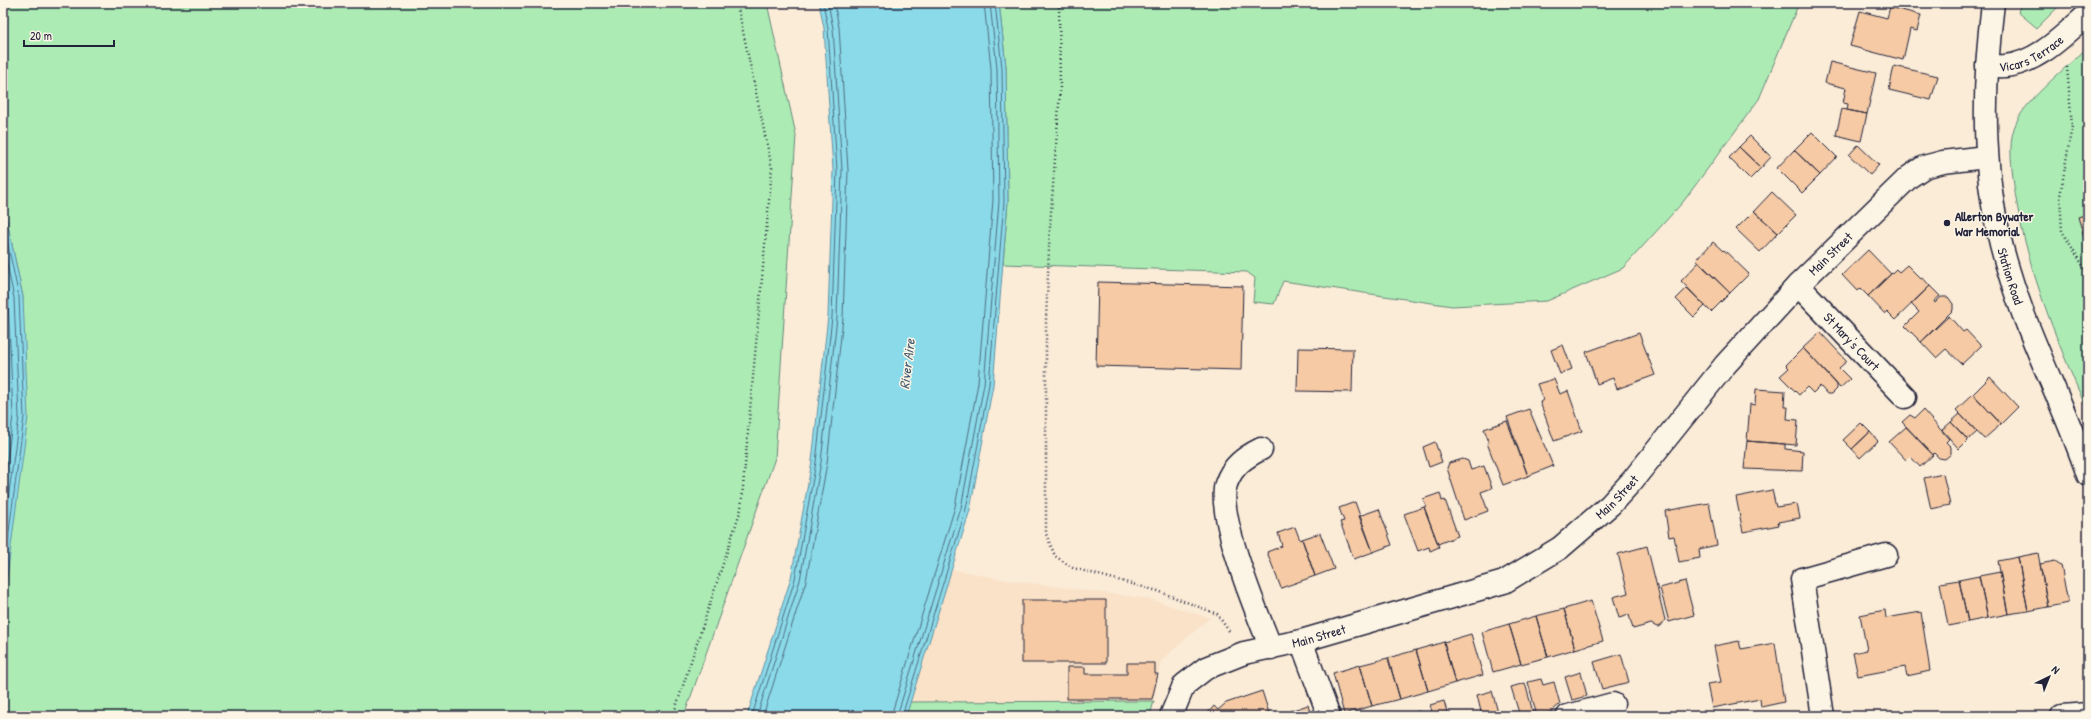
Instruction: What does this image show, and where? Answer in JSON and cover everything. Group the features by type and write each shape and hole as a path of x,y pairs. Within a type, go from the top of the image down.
{"street":[{"name":"Station Road","path":"1993,3 1987,65 1985,109 1986,157 1994,214 2008,272 2030,334 2088,475"},
{"name":"Vicars Terrace","path":"1987,65 2005,66 2035,57 2088,14"},
{"name":"Main Street","path":"1171,716 1184,685 1206,668 1244,653 1301,641 1504,582 1560,548 1610,505 1725,365 1798,285 1908,177 1924,167 1943,162 1986,157"},
{"name":"St Mary's Court","path":"1798,285 1905,397"},
{"path":"1261,449 1246,457 1233,469 1226,485 1224,502 1230,532 1271,648"},
{"path":"1823,716 1802,579 1886,555"},
{"path":"1301,641 1329,716"},
{"path":"1568,716 1613,704"},
{"path":"2062,716 2088,714"}],"path":[{"path":"673,716 741,509 772,176 772,168 737,3"},
{"path":"1059,3 1060,91 1050,226 1046,320 1046,534 1055,556 1073,568 1158,591 1217,614 1244,653"},
{"path":"2064,35 2072,126 2060,196 2062,231 2088,274"}],"shaded area":[{"path":"951,569 1007,580 1150,599 1210,618 1161,661 1154,701 910,702"}],"green space":[{"path":"3,3 767,3 796,135 775,458 684,716 3,716 3,607 23,297 3,202"},
{"path":"999,3 1799,3 1759,99 1683,202 1623,268 1547,301 1452,306 1283,281 1274,304 1253,302 1255,278 1247,272 1003,264 1008,201 1006,67"},
{"path":"2021,3 2062,3 2037,28 2018,12"},
{"path":"2088,47 2088,412 2052,327 2032,268 2018,209 2013,178 2011,142 2014,128 2022,112 2039,93"},
{"path":"1154,701 1150,716 906,716 910,702"}],"water":[{"name":"River Aire","path":"819,3 999,3 1006,67 1008,201 993,385 970,510 906,716 747,716 791,578 812,461 828,316 833,170 824,28"},
{"path":"3,202 23,297 28,417 3,607"}],"building":[{"path":"1890,7 1921,15 1917,31 1910,29 1903,60 1850,46 1860,11 1887,18"},
{"path":"1830,62 1876,73 1867,114 1847,110 1848,104 1843,103 1846,88 1825,83"},
{"path":"1894,66 1938,76 1931,100 1889,90"},
{"path":"1842,109 1867,114 1861,141 1836,135"},
{"path":"1812,132 1837,157 1820,175 1794,150"},
{"path":"1750,136 1771,157 1761,168 1739,147"},
{"path":"1858,145 1879,165 1870,175 1849,155"},
{"path":"1739,147 1761,168 1750,179 1729,158"},
{"path":"1794,150 1820,175 1802,193 1777,168"},
{"path":"1772,192 1796,215 1778,233 1754,211"},
{"path":"1754,211 1778,233 1760,252 1736,229"},
{"path":"2088,214 2088,250 2078,217"},
{"path":"1713,242 1723,251 1724,250 1749,274 1730,293 1696,260"},
{"path":"1868,250 1891,274 1868,296 1860,288 1857,291 1842,275"},
{"path":"1699,262 1730,293 1711,312 1681,281"},
{"path":"1907,265 1930,286 1895,320 1887,312 1885,314 1868,296 1896,269 1899,272"},
{"path":"1098,282 1243,286 1241,370 1096,366"},
{"path":"1930,286 1940,296 1934,301 1935,303 1941,297 1948,297 1953,304 1953,310 1921,342 1905,326 1919,312 1911,304"},
{"path":"1687,288 1705,306 1694,317 1676,299"},
{"path":"1949,316 1963,332 1966,330 1981,346 1962,364 1946,349 1936,358 1921,342"},
{"path":"1820,332 1847,361 1839,368 1850,379 1840,388 1803,348"},
{"path":"1639,333 1655,375 1617,389 1613,378 1597,384 1586,352"},
{"path":"1563,345 1572,369 1560,374 1551,350"},
{"path":"1298,348 1353,349 1352,392 1297,391"},
{"path":"1803,348 1837,384 1837,389 1832,394 1827,394 1820,386 1813,393 1807,387 1799,395 1780,376 1789,368 1786,365"},
{"path":"1990,377 2018,407 2001,424 1973,394"},
{"path":"1554,379 1560,394 1568,391 1582,431 1554,441 1540,402 1543,400 1537,384"},
{"path":"1756,389 1785,391 1784,407 1788,407 1787,419 1798,420 1796,445 1747,441 1750,404 1755,405"},
{"path":"1973,394 2001,424 1984,439 1956,410"},
{"path":"1529,409 1553,466 1528,476 1507,417"},
{"path":"1923,410 1949,439 1946,442 1951,447 1951,454 1945,459 1939,458 1934,453 1933,455 1902,422 1910,415 1915,418"},
{"path":"1960,414 1977,432 1968,440 1951,422"},
{"path":"1507,421 1528,476 1503,485 1487,443 1489,442 1484,429"},
{"path":"1951,422 1968,440 1959,449 1942,430"},
{"path":"1861,423 1870,432 1852,449 1843,440"},
{"path":"1906,427 1933,455 1920,467 1910,456 1906,460 1889,442"},
{"path":"1870,432 1878,441 1860,458 1852,449"},
{"path":"1747,441 1785,444 1785,449 1803,451 1802,471 1744,469"},
{"path":"1435,442 1442,462 1429,467 1423,447"},
{"path":"1463,459 1468,461 1471,470 1484,466 1492,488 1481,492 1488,511 1464,520 1447,468 1449,463"},
{"path":"1943,474 1950,505 1931,509 1924,478"},
{"path":"1772,490 1776,507 1797,504 1800,518 1778,522 1779,525 1743,532 1736,497"},
{"path":"1440,493 1442,501 1445,500 1458,536 1438,544 1424,507 1426,506 1423,499"},
{"path":"1355,502 1373,552 1354,559 1340,522 1344,521 1339,508"},
{"path":"1709,503 1717,545 1699,549 1700,558 1679,562 1674,536 1669,537 1665,511"},
{"path":"1424,507 1439,547 1430,551 1429,547 1418,551 1404,514"},
{"path":"1379,509 1392,545 1373,552 1359,516"},
{"path":"1295,527 1300,540 1302,539 1315,576 1281,588 1267,552 1282,546 1278,533"},
{"path":"1320,533 1334,569 1315,576 1302,539"},
{"path":"1647,546 1665,620 1661,626 1657,627 1651,624 1633,629 1629,615 1619,618 1613,597 1628,593 1618,554"},
{"path":"2038,553 2048,607 2028,611 2018,557"},
{"path":"2018,557 2028,611 2008,614 1998,561"},
{"path":"2055,561 2061,565 2068,603 2048,607 2040,564"},
{"path":"2000,572 2008,614 1988,618 1979,576"},
{"path":"1979,576 1988,618 1968,622 1959,580"},
{"path":"1959,580 1968,622 1948,626 1940,583"},
{"path":"1685,581 1694,615 1669,622 1660,588"},
{"path":"1022,600 1106,600 1106,663 1022,663"},
{"path":"1591,601 1603,641 1575,649 1564,609"},
{"path":"1564,609 1575,649 1548,657 1536,616"},
{"path":"1885,610 1886,618 1921,612 1930,671 1907,676 1905,667 1858,676 1853,653 1867,650 1860,615"},
{"path":"1536,616 1548,657 1521,664 1509,624"},
{"path":"1509,624 1521,664 1493,672 1482,632"},
{"path":"1471,634 1483,675 1455,683 1444,642"},
{"path":"1739,641 1741,649 1775,643 1784,702 1761,707 1760,699 1712,708 1707,684 1721,682 1714,646"},
{"path":"1444,642 1455,683 1428,691 1416,650"},
{"path":"1416,650 1428,691 1400,699 1388,658"},
{"path":"1621,654 1629,682 1602,689 1594,662"},
{"path":"1388,658 1400,699 1372,706 1360,665"},
{"path":"1127,663 1155,663 1155,674 1158,674 1152,699 1067,699 1067,667 1085,667 1085,674 1127,674"},
{"path":"1360,665 1372,706 1344,714 1333,673"},
{"path":"1581,672 1587,696 1572,700 1565,677"},
{"path":"1541,679 1543,685 1554,682 1560,704 1551,712 1537,716 1528,682"},
{"path":"1525,683 1534,716 1520,716 1511,687"},
{"path":"1262,691 1270,716 1206,715 1214,706 1218,710 1226,703"},
{"path":"1492,691 1499,716 1482,716 1477,695"},
{"path":"1444,701 1448,716 1433,716 1430,705"},
{"path":"1308,705 1311,716 1275,716"},
{"path":"1419,711 1420,716 1406,716 1406,715"}],"place":[{"name":"Allerton Bywater War Memorial","path":"1947,223"}]}
